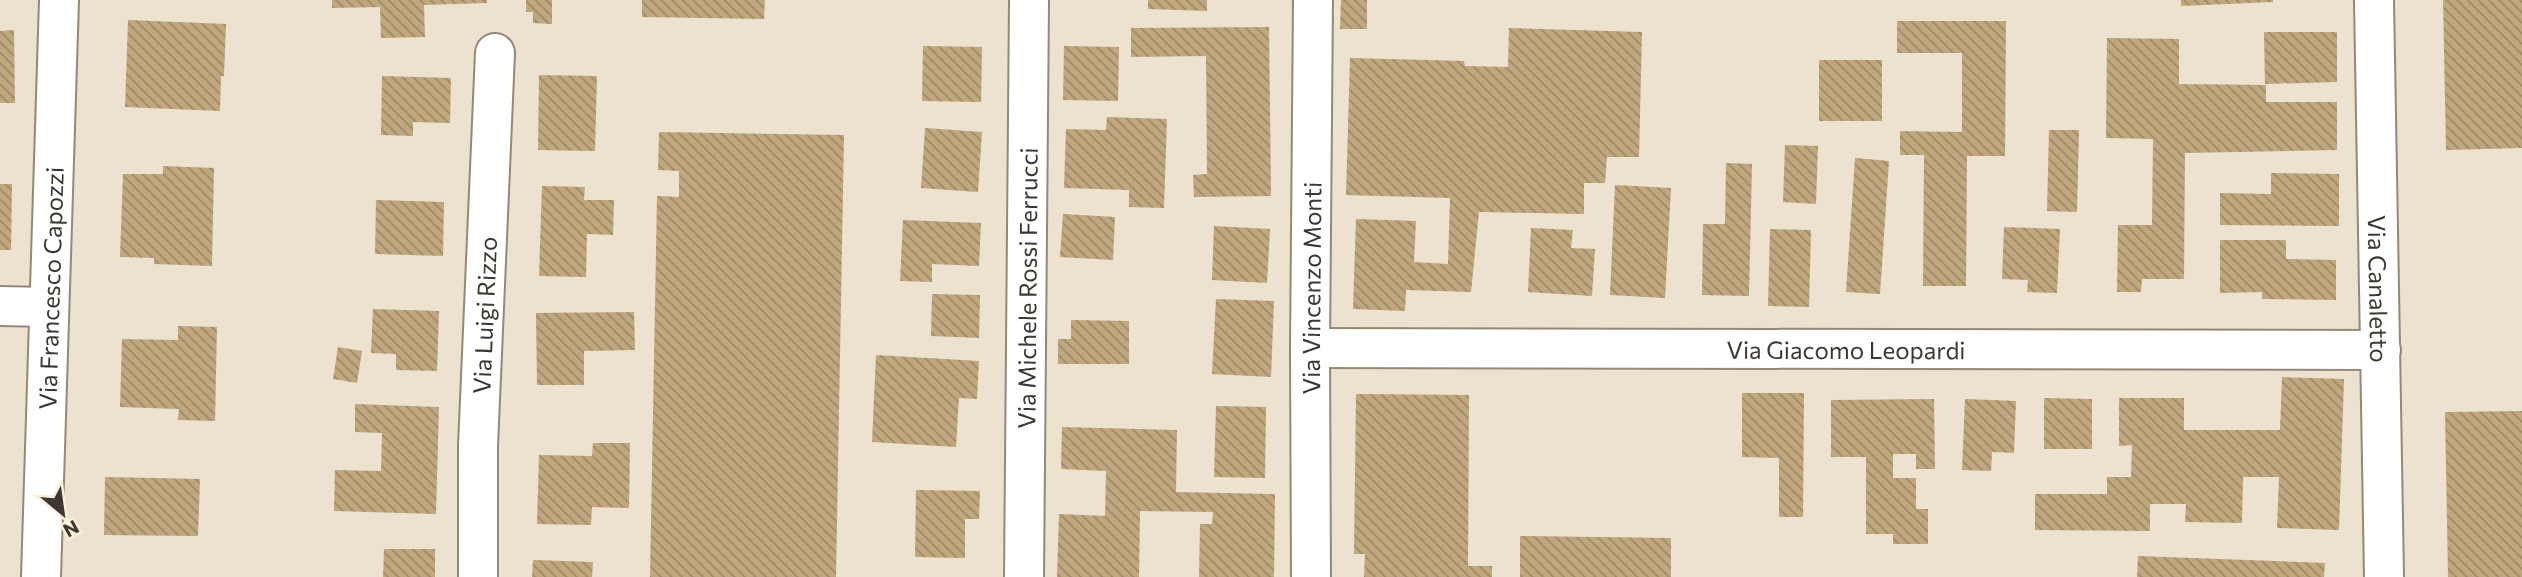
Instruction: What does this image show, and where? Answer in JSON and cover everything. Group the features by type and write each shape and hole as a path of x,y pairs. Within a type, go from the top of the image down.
{"street":[{"name":"Via Francesco Capozzi","path":"41,577 59,0"},
{"name":"Via Michele Rossi Ferrucci","path":"1024,577 1029,0"},
{"name":"Via Vincenzo Monti","path":"1311,577 1312,0"},
{"name":"Via Canaletto","path":"2374,0 2384,577"},
{"name":"Via Luigi Rizzo","path":"478,577 478,446 495,53"},
{"path":"0,306 49,307"},
{"name":"Via Giacomo Leopardi","path":"1310,348 2381,350"}],"building":[{"path":"332,0 487,0 487,3 424,5 425,37 381,38 380,7 332,8"},
{"path":"526,0 552,0 552,24 533,23 533,12 526,12"},
{"path":"642,0 765,0 764,19 642,17"},
{"path":"1148,0 1207,0 1207,11 1148,9"},
{"path":"1341,0 1367,0 1367,29 1340,29"},
{"path":"2181,0 2273,0 2273,2 2181,6"},
{"path":"2443,0 2522,0 2522,148 2446,150"},
{"path":"128,20 226,24 220,111 125,107"},
{"path":"1897,21 2006,21 2005,156 1967,156 1966,286 1923,286 1924,155 1900,155 1900,131 1962,132 1962,53 1897,53"},
{"path":"1269,27 1271,196 1194,197 1193,175 1207,174 1206,56 1131,57 1131,28"},
{"path":"1509,28 1642,32 1639,157 1607,157 1605,183 1584,183 1584,214 1479,212 1471,292 1406,290 1405,311 1353,309 1356,219 1416,221 1414,262 1448,264 1450,198 1346,195 1350,58 1464,61 1465,66 1508,67"},
{"path":"14,30 15,103 0,103 0,31"},
{"path":"2264,32 2337,32 2337,82 2265,84"},
{"path":"2107,38 2179,39 2179,84 2266,85 2266,102 2337,102 2337,150 2185,153 2184,279 2142,279 2141,292 2117,292 2118,225 2152,225 2153,139 2106,138"},
{"path":"923,46 982,47 981,102 922,101"},
{"path":"1064,46 1119,47 1118,101 1063,100"},
{"path":"1819,60 1882,60 1882,121 1819,121"},
{"path":"539,75 597,76 595,151 538,150"},
{"path":"382,76 451,78 450,123 413,122 413,136 381,135"},
{"path":"1107,117 1167,119 1164,208 1129,207 1129,190 1064,188 1066,129 1106,130"},
{"path":"925,128 982,132 978,192 921,188"},
{"path":"2049,130 2079,130 2077,212 2047,211"},
{"path":"659,132 844,135 836,577 650,577 657,196 679,197 679,171 658,170"},
{"path":"1785,145 1818,146 1816,204 1783,202"},
{"path":"1855,158 1889,161 1880,294 1846,292"},
{"path":"1726,163 1752,164 1749,296 1702,295 1703,224 1725,224"},
{"path":"163,166 214,168 212,266 154,264 154,258 120,257 123,174 163,174"},
{"path":"2271,173 2339,174 2339,226 2220,225 2220,193 2271,194"},
{"path":"0,184 12,184 11,250 0,250"},
{"path":"1615,185 1671,188 1665,298 1610,295"},
{"path":"542,186 585,187 584,200 614,200 613,235 587,234 586,277 539,276"},
{"path":"376,200 444,202 443,256 375,254"},
{"path":"1063,214 1115,217 1113,260 1060,257"},
{"path":"903,220 981,223 979,266 932,264 932,282 900,281"},
{"path":"1214,226 1270,229 1267,283 1212,280"},
{"path":"2004,227 2060,229 2057,293 2027,292 2028,280 2002,279"},
{"path":"1531,228 1573,230 1571,248 1595,249 1592,296 1528,292"},
{"path":"1770,229 1811,230 1809,307 1768,306"},
{"path":"2220,240 2286,240 2286,259 2336,260 2336,300 2262,299 2262,292 2220,293"},
{"path":"932,294 980,295 979,338 931,336"},
{"path":"1216,299 1274,301 1271,377 1212,374"},
{"path":"373,309 439,311 437,371 396,370 396,354 371,353"},
{"path":"634,312 635,350 584,351 584,385 537,385 536,313"},
{"path":"1071,320 1129,321 1129,364 1058,364 1058,339 1071,339"},
{"path":"178,326 217,327 215,421 178,420 179,409 120,407 122,339 178,340"},
{"path":"338,347 362,351 357,383 333,379"},
{"path":"876,355 979,361 977,399 959,398 956,447 872,442"},
{"path":"2282,377 2344,379 2339,530 2277,528 2279,477 2243,477 2242,523 2185,522 2186,504 2150,504 2150,531 2035,530 2035,494 2107,494 2107,477 2131,477 2132,445 2119,446 2119,398 2184,398 2184,430 2280,430"},
{"path":"1742,393 1804,393 1803,517 1779,517 1779,458 1742,457"},
{"path":"1356,394 1469,395 1468,566 1492,566 1492,577 1364,577 1365,554 1354,554"},
{"path":"2044,398 2092,399 2092,449 2044,449"},
{"path":"1934,399 1935,469 1916,469 1916,454 1893,454 1893,478 1916,478 1916,509 1928,509 1928,544 1893,544 1893,534 1866,534 1866,457 1831,457 1831,400"},
{"path":"1965,399 2016,401 2014,453 1992,452 1991,471 1962,470"},
{"path":"355,404 439,407 436,514 334,511 335,470 381,471 382,433 355,432"},
{"path":"1216,406 1266,407 1265,478 1214,477"},
{"path":"2522,411 2522,577 2448,577 2445,412"},
{"path":"1062,427 1177,430 1176,492 1275,494 1274,577 1199,577 1200,524 1212,524 1213,512 1140,511 1139,577 1057,577 1059,514 1105,516 1106,471 1061,469"},
{"path":"593,443 630,443 629,508 592,507 591,525 537,524 539,455 592,456"},
{"path":"105,477 200,479 198,536 104,535"},
{"path":"916,490 980,491 979,519 965,519 965,558 915,557"},
{"path":"1520,536 1671,538 1671,577 1520,577"},
{"path":"384,549 435,549 435,577 383,577"},
{"path":"2138,556 2325,563 2324,577 2137,577"},
{"path":"533,560 593,562 592,577 532,577"}]}
